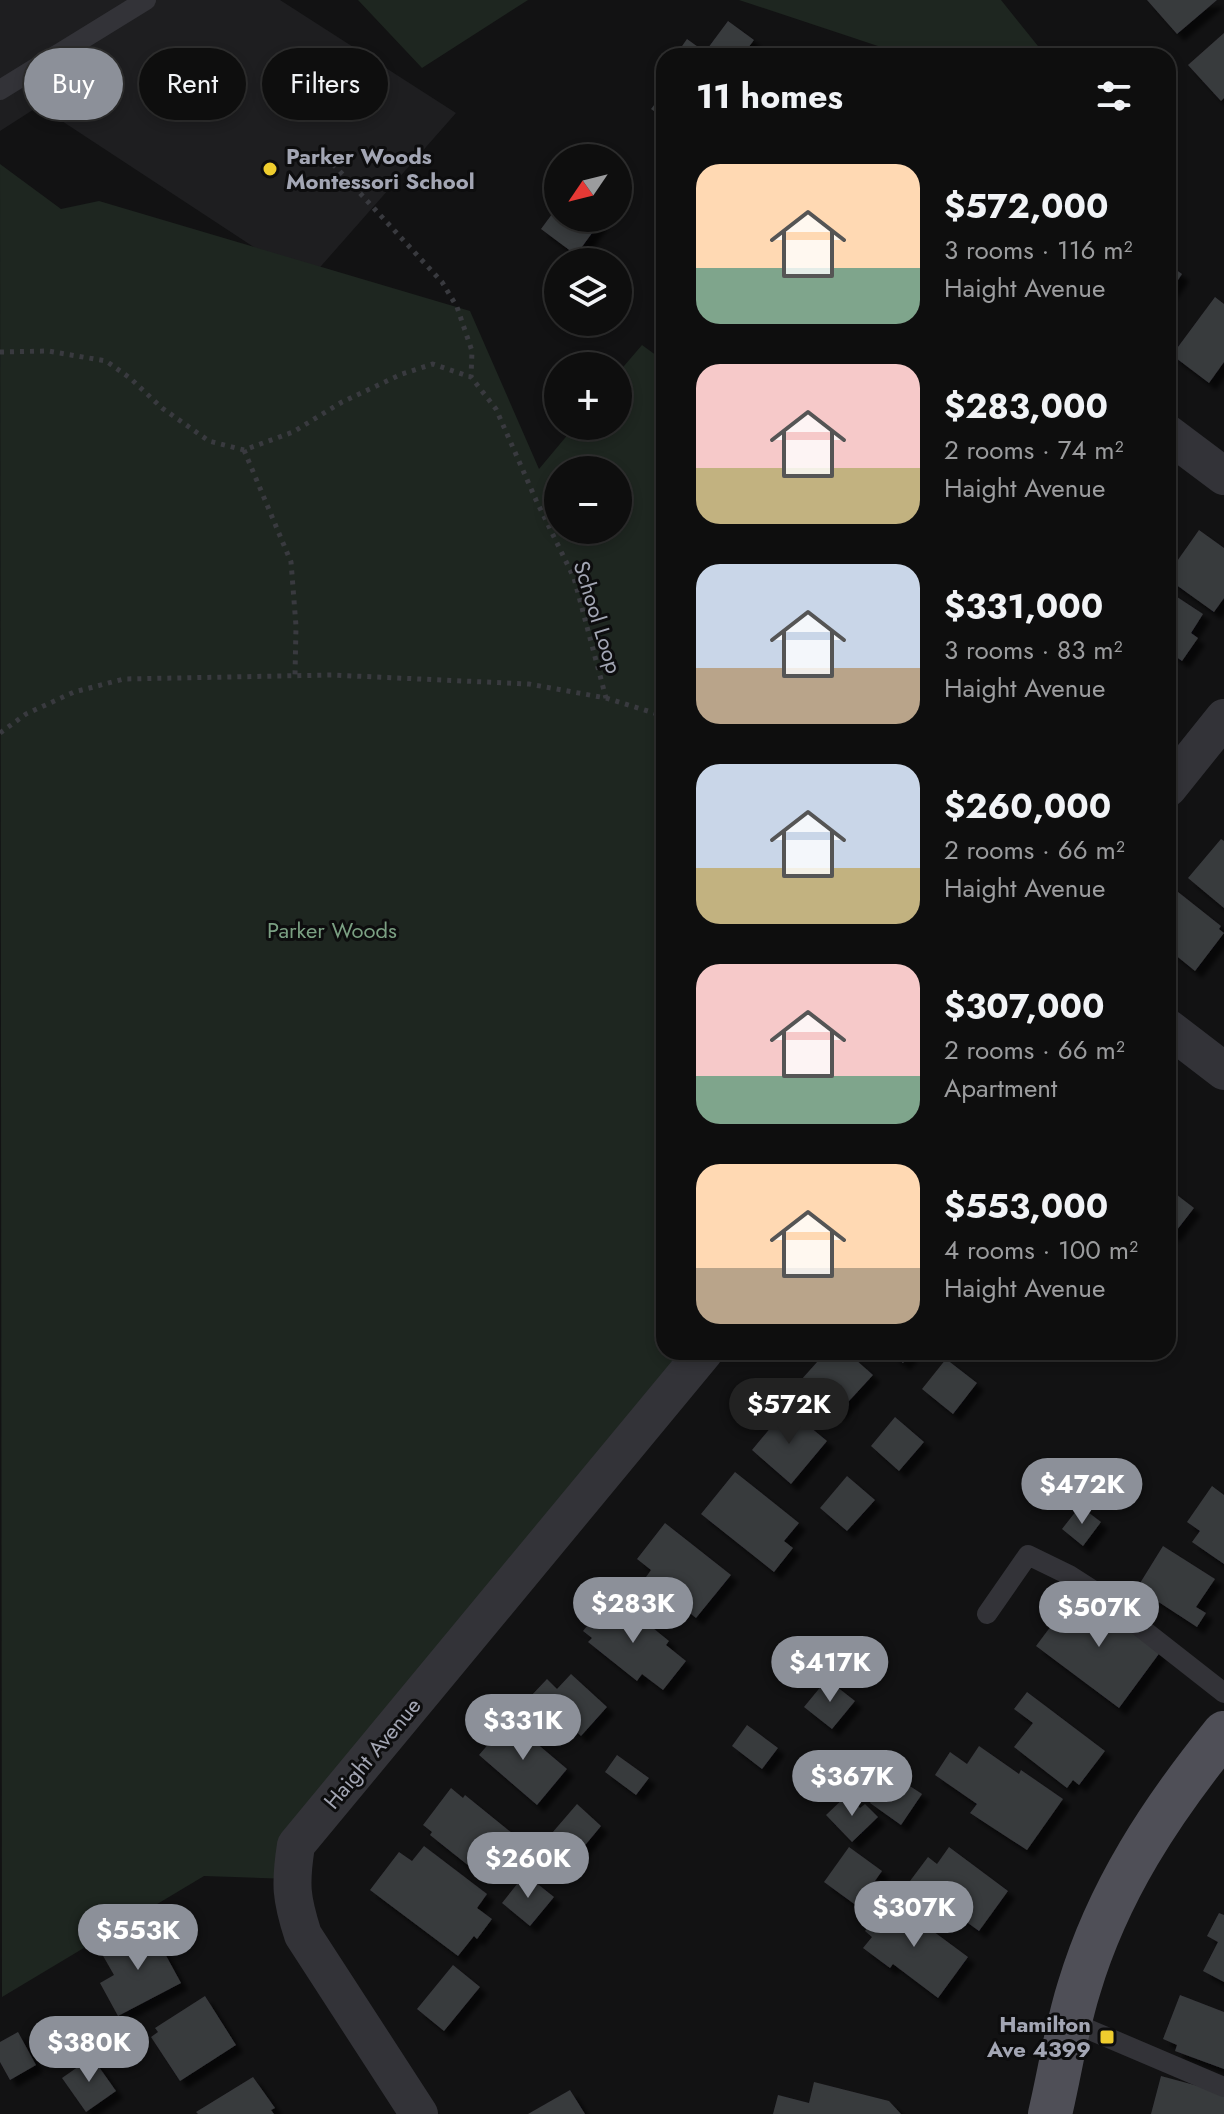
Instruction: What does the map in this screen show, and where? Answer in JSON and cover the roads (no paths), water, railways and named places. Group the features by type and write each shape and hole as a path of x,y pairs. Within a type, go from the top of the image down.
{"main road":[{"path":"1050,2114 1079,1989 1102,1924 1132,1863 1167,1806 1223,1737"}],"street":[{"path":"1176,440 1224,476"},
{"path":"1176,778 1224,718"},
{"path":"1176,1034 1224,1071"},
{"name":"Haight Avenue","path":"419,2114 303,1935 292,1902 291,1879 296,1845 697,1360"}],"lane":[{"path":"0,90 146,0"},
{"path":"987,1614 1028,1555 1094,1591 1224,1693"},
{"path":"1071,2022 1224,2087"}],"place":[{"name":"Parker Woods Montessori School","path":"270,169"},
{"name":"Hamilton Ave 4399","path":"1107,2037"}],"park label":[{"name":"Parker Woods","path":"332,930"}]}
